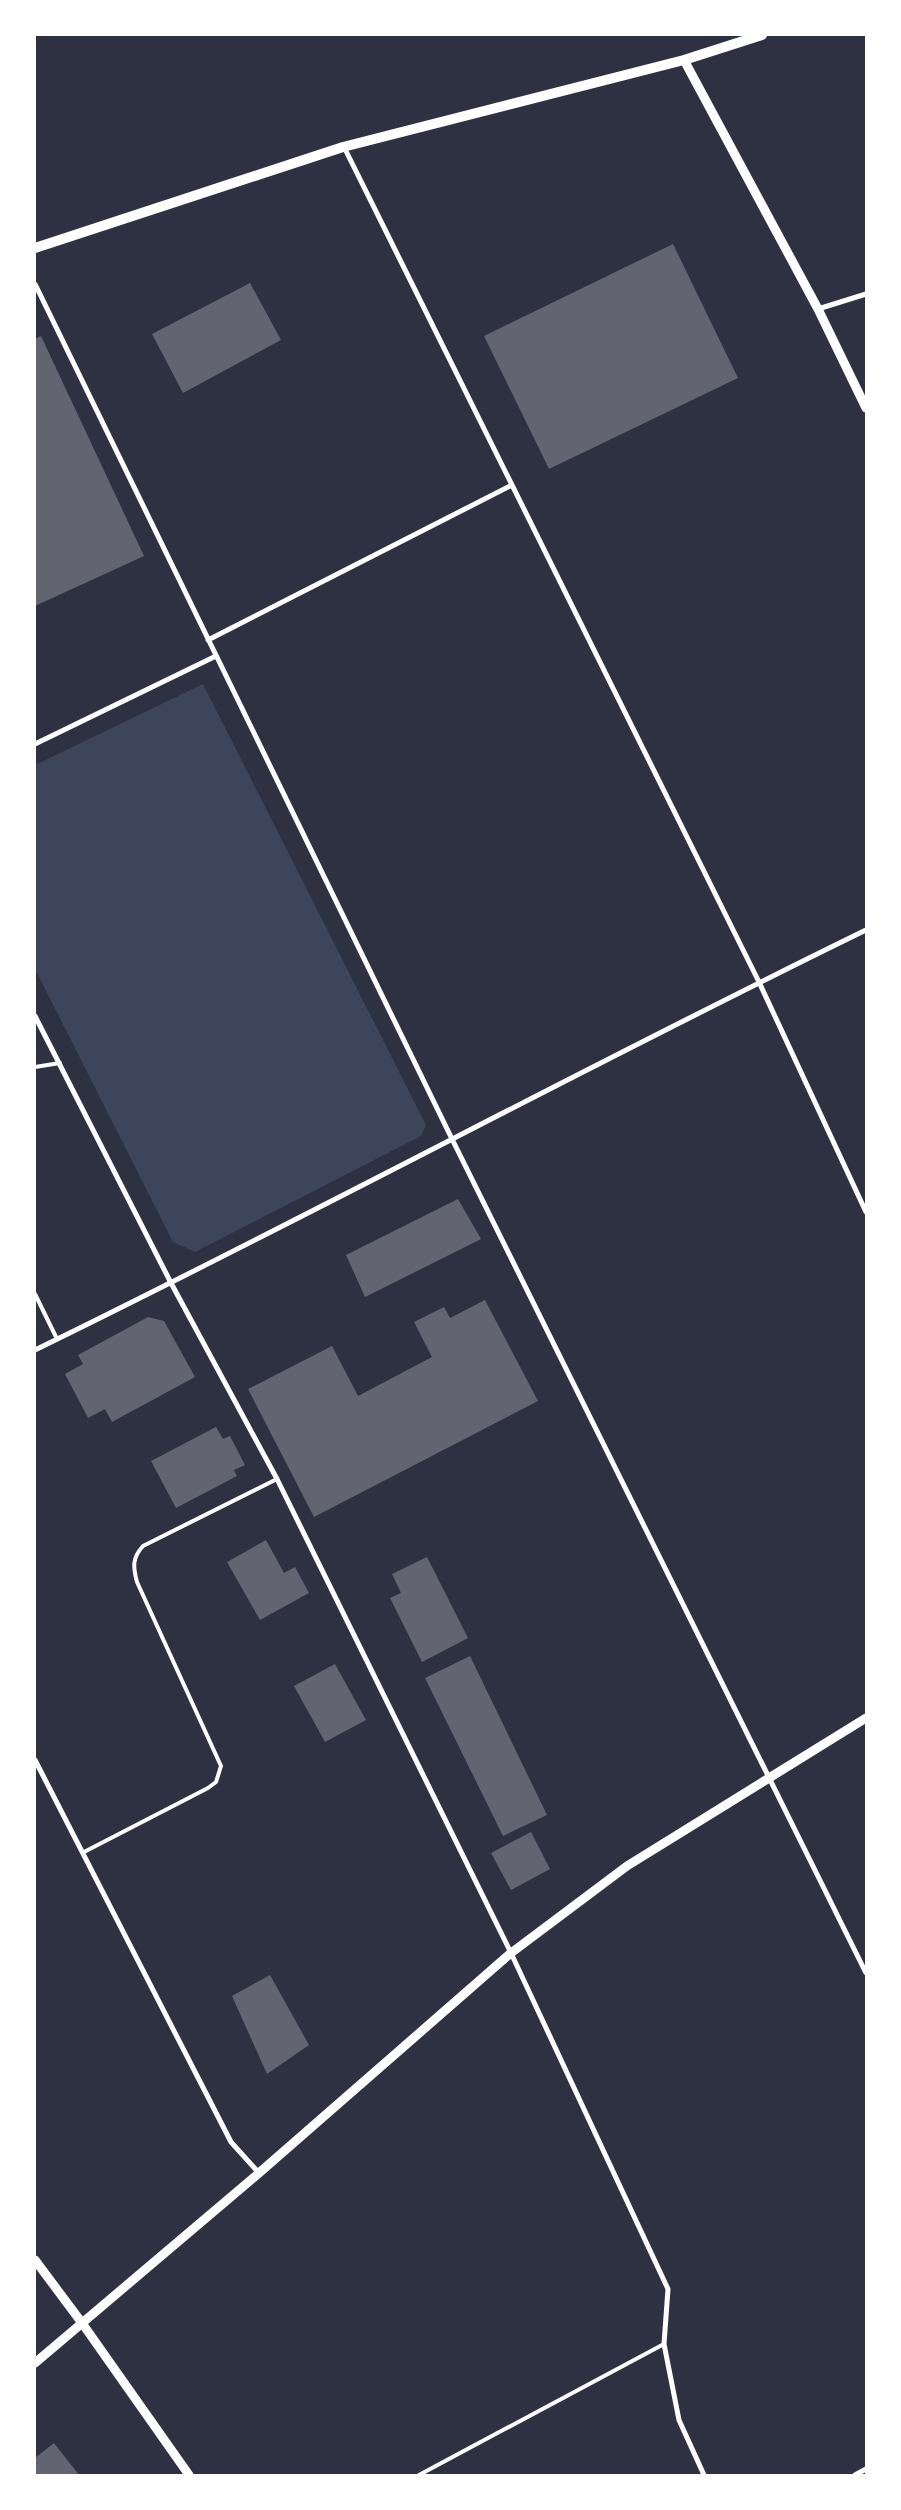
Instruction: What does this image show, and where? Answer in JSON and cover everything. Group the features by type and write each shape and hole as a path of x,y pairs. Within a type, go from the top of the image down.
{"main road":[{"path":"35,248 343,147 684,60 762,35"}],"street":[{"path":"684,60 818,309 866,408"},
{"path":"343,147 759,982 866,1212"},
{"path":"35,284 452,1139 866,1973"},
{"path":"818,309 866,294"},
{"path":"208,640 512,485"},
{"path":"35,744 216,656"},
{"path":"35,1350 171,1283 759,982 866,930"},
{"path":"35,1016 61,1063 171,1283 277,1479 511,1952 668,2289 664,2344 678,2420 704,2475"},
{"path":"35,2364 259,2173 511,1952 627,1866 866,1718"},
{"path":"35,1760 84,1852 231,2142 259,2173"},
{"path":"35,2260 82,2323 189,2475"},
{"path":"856,2475 866,2469"}],"lane":[{"path":"35,1067 61,1063"},
{"path":"35,1294 57,1339"},
{"path":"84,1852 208,1788 216,1782 221,1766 137,1582 133,1566 136,1554 143,1546 277,1479"},
{"path":"419,2475 664,2344"}],"shaded area":[{"path":"203,684 426,1125 421,1136 195,1252 173,1242 35,969 35,765"}],"building":[{"path":"673,244 738,378 549,469 484,336"},
{"path":"250,283 281,340 183,393 152,334"},
{"path":"41,336 144,556 35,606 35,339"},
{"path":"458,1199 481,1239 365,1297 346,1255"},
{"path":"485,1300 538,1401 314,1517 248,1389 332,1346 358,1396 432,1357 414,1322 444,1307 450,1318"},
{"path":"148,1317 164,1321 195,1377 112,1422 105,1409 88,1418 65,1374 83,1364 78,1355"},
{"path":"216,1427 223,1439 230,1436 245,1465 234,1470 237,1476 176,1508 151,1461"},
{"path":"266,1540 284,1573 295,1567 309,1593 260,1620 227,1562"},
{"path":"427,1557 468,1638 422,1662 390,1598 401,1593 392,1574"},
{"path":"470,1656 547,1815 503,1836 425,1678"},
{"path":"335,1664 366,1720 325,1742 294,1686"},
{"path":"531,1832 550,1869 511,1890 491,1853"},
{"path":"270,1975 309,2045 267,2074 232,1996"},
{"path":"54,2443 79,2475 35,2475 35,2458"}]}
